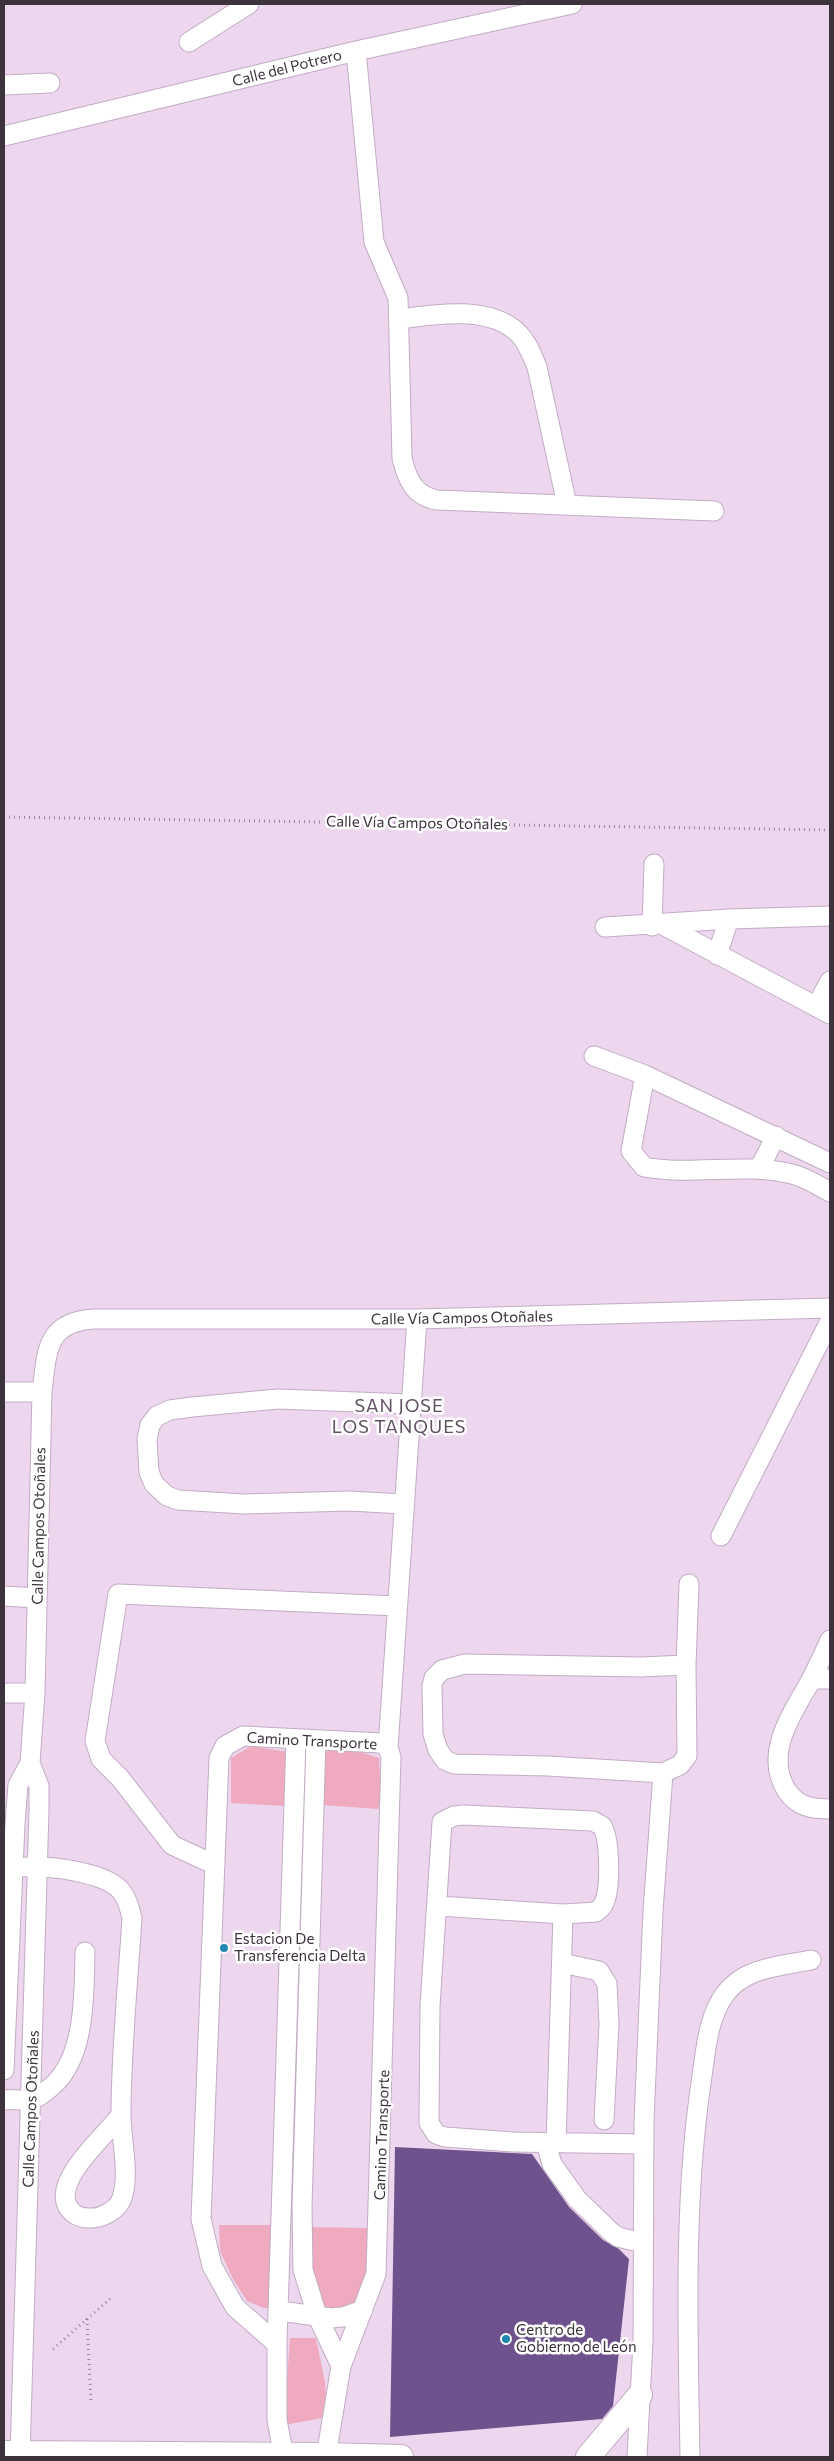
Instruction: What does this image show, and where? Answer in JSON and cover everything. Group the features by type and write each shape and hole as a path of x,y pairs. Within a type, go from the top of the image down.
{"main road":[{"path":"588,2457 640,2395"},
{"path":"14,2455 401,2457"}],"street":[{"path":"189,42 249,4"},
{"name":"Calle del Potrero","path":"4,136 356,51 572,4"},
{"path":"356,51 374,242 398,298 402,458 406,472 416,492 425,498 437,500 714,511"},
{"path":"4,86 50,83"},
{"path":"400,319 456,313 502,321 519,333 530,349 543,387 567,505"},
{"path":"654,864 657,925"},
{"path":"605,927 729,919 830,916"},
{"path":"717,955 729,919"},
{"path":"657,925 823,1011 830,981"},
{"path":"594,1056 645,1075 830,1163"},
{"path":"645,1075 631,1151 644,1167 692,1172 759,1169 793,1174 830,1192"},
{"path":"759,1169 776,1136"},
{"name":"Calle Vía Campos Otoñales","path":"94,1319 417,1319 830,1308"},
{"name":"Calle Campos Otoñales","path":"4,2070 12,1867 18,1785 30,1763 35,1693 42,1392 46,1357 52,1340 60,1329 70,1322 94,1319"},
{"path":"388,1748 417,1319"},
{"path":"721,1536 830,1321"},
{"path":"4,1392 42,1392"},
{"path":"404,1504 349,1501 244,1504 178,1500 167,1496 154,1484 148,1464 147,1439 150,1424 157,1416 170,1410 192,1407 278,1399 410,1404"},
{"path":"686,1665 641,1667 465,1664 442,1670 434,1678 432,1686 435,1742 440,1755 454,1764 558,1766 663,1773 680,1765 687,1756 686,1665 690,1584"},
{"path":"215,1866 172,1845 120,1778 101,1759 95,1742 118,1594 397,1606"},
{"path":"4,1596 37,1598"},
{"path":"830,1640 821,1679 787,1723 780,1744 778,1770 782,1783 796,1801 814,1809 830,1809"},
{"path":"4,1693 35,1693"},
{"name":"Camino Transporte","path":"278,2344 235,2307 212,2266 201,2219 219,1758 226,1746 243,1736 381,1743 388,1748 391,1757 392,1775 376,2274 341,2366 326,2456"},
{"path":"283,2456 277,2420 278,2344 296,1739"},
{"path":"316,1740 302,2207 303,2270 317,2315 341,2366"},
{"name":"Calle Campos Otoñales","path":"14,2455 32,2099 38,1866 39,1786 30,1763"},
{"path":"637,2457 644,2243 644,2144 654,1911 663,1773"},
{"path":"438,1906 563,1914 596,1912 604,1903 609,1844 602,1826 593,1821 464,1816 446,1820 440,1827 438,1906 430,2006 427,2102 431,2129 445,2137 551,2143 644,2144"},
{"path":"12,1867 38,1866 98,1877 122,1892 132,1918 121,2115 124,2160 123,2196 116,2208 109,2212 96,2218 80,2217 70,2212 65,2199 65,2187 72,2173 121,2115"},
{"path":"563,1914 562,1963 551,2143 552,2164 577,2199 611,2232 618,2237 644,2243"},
{"path":"4,2100 32,2099 58,2081 72,2060 84,1991 85,1952"},
{"path":"690,2457 687,2311 695,2123 712,2020 725,1994 740,1978 761,1969 811,1960"},
{"path":"562,1963 599,1971 607,1984 609,2024 604,2120"},
{"path":"280,2311 330,2318 343,2317 363,2310"}],"path":[{"name":"Calle Vía Campos Otoñales","path":"4,817 830,830"},
{"path":"53,2350 111,2298"},
{"path":"88,2319 91,2403"}],"shaded area":[{"path":"251,1746 288,1752 285,1806 231,1803 231,1758"},
{"path":"333,1748 354,1750 379,1758 381,1800 378,1809 322,1805 326,1752"},
{"path":"219,2225 274,2225 272,2308 264,2308 247,2301 233,2279 220,2251"},
{"path":"309,2227 369,2228 365,2283 355,2302 347,2308 320,2314 308,2269"},
{"path":"290,2338 316,2338 325,2382 327,2417 284,2425"}],"building":[{"name":"Centro de Gobierno de León","path":"395,2147 532,2154 569,2207 603,2240 619,2249 629,2259 613,2406 602,2419 390,2437"}],"place":[{"name":"Estacion De Transferencia Delta","path":"224,1948"},
{"name":"Centro de Gobierno de León","path":"506,2339"}],"district":[{"name":"SAN JOSE LOS TANQUES","path":"399,1416"}]}
